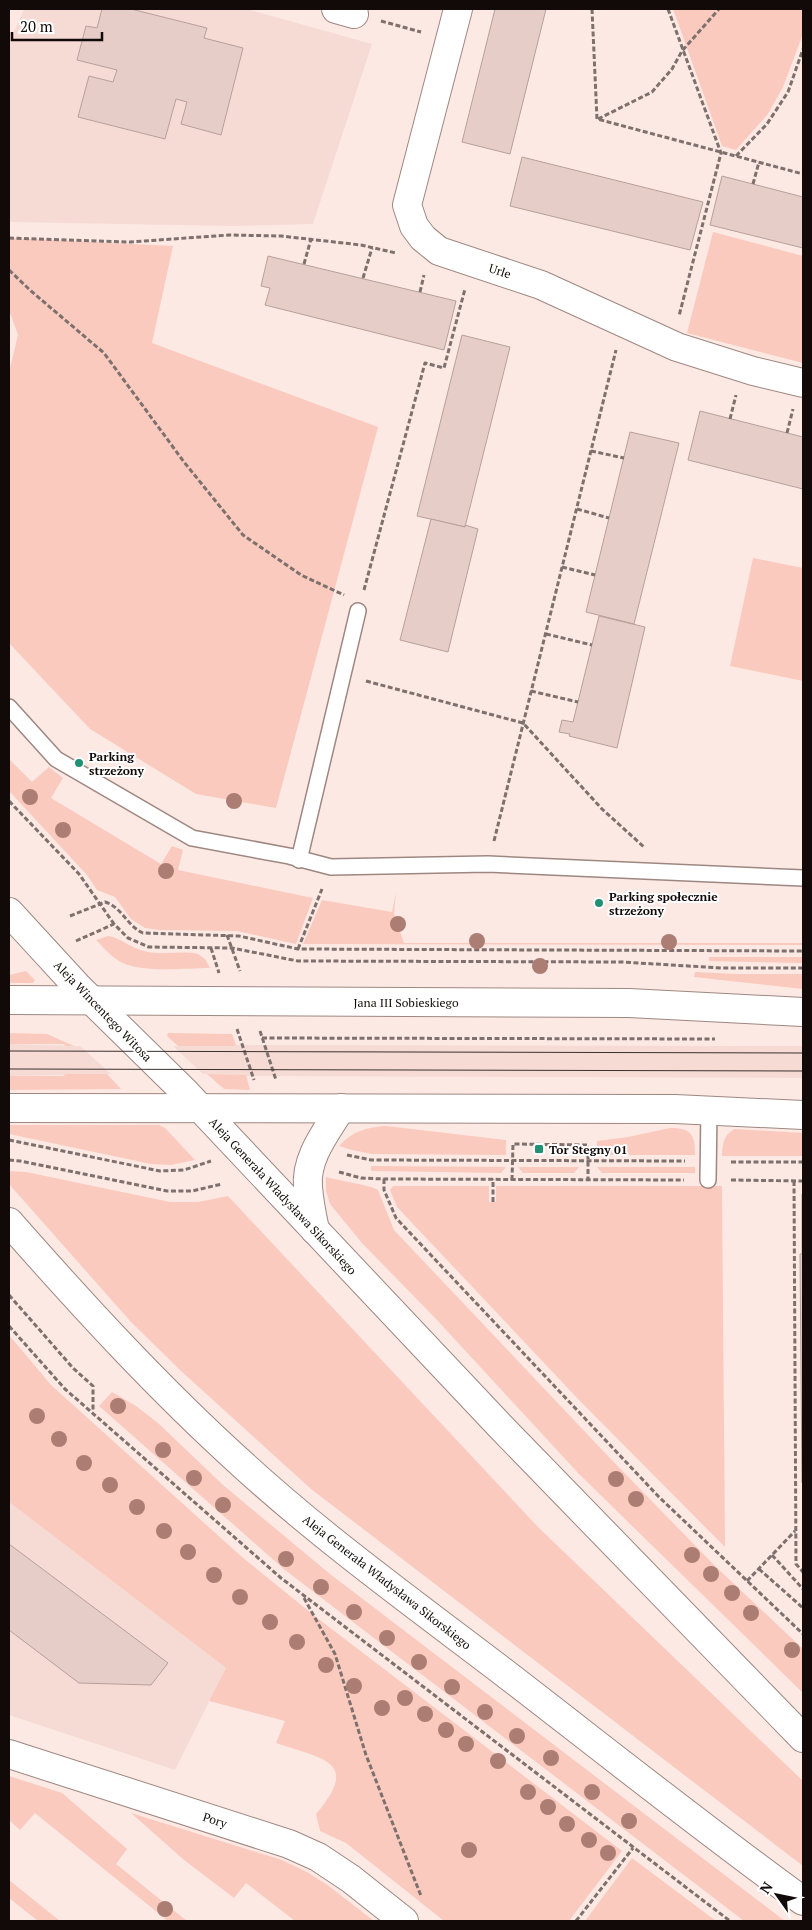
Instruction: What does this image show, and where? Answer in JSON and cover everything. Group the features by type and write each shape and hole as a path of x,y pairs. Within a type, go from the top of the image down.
{"main road":[{"name":"Urle","path":"458,9 407,205 414,226 423,238 439,251 541,284 672,344 753,370 803,383"},
{"name":"Aleja Wincentego Witosa","path":"9,912 92,1001 199,1108"},
{"name":"Jana III Sobieskiego","path":"9,1000 629,1003 803,1012"},
{"path":"9,1108 709,1110 803,1115"},
{"name":"Aleja Generała Władysława Sikorskiego","path":"199,1108 500,1426 803,1738"},
{"path":"315,1230 308,1187 309,1172 315,1153 341,1108"},
{"name":"Aleja Generała Władysława Sikorskiego","path":"9,1222 84,1307 136,1362 262,1482 351,1555 694,1821 803,1900"},
{"name":"Pory","path":"9,1754 289,1844 318,1857 338,1870 404,1921"}],"lane":[{"path":"299,860 359,607"},
{"path":"9,707 56,759 192,838 331,867 488,864 803,878"},
{"path":"708,1180 709,1110"}],"path":[{"path":"592,9 597,119"},
{"path":"668,9 682,51 722,153 672,344"},
{"path":"597,119 652,92 672,69 682,51 719,9"},
{"path":"345,11 450,40"},
{"path":"736,156 766,124 788,92 803,49"},
{"path":"597,119 803,174"},
{"path":"752,184 759,162"},
{"path":"9,238 130,242 230,235 281,236 372,248 412,257 432,246"},
{"path":"304,264 310,240"},
{"path":"363,278 372,248"},
{"path":"9,270 31,291 104,352 184,462 243,535 301,575 359,607 425,363 444,368 473,262"},
{"path":"488,864 623,322"},
{"path":"591,451 624,458"},
{"path":"577,509 609,518"},
{"path":"562,567 595,575"},
{"path":"546,634 592,645"},
{"path":"343,674 524,722 602,809 644,847 684,873"},
{"path":"531,691 578,702"},
{"path":"9,801 79,874 114,924 128,938 141,945 156,947 232,948 298,961 622,962 721,968 803,968"},
{"path":"298,948 331,867"},
{"path":"70,916 105,902 115,905 127,921 143,933 151,935 227,935 298,948 803,951"},
{"path":"88,936 114,924"},
{"path":"227,935 240,971"},
{"path":"211,948 218,971"},
{"path":"238,1031 256,1085"},
{"path":"260,1031 277,1084"},
{"path":"262,1038 724,1039"},
{"path":"9,1140 150,1169 172,1171 203,1165"},
{"path":"512,1180 512,1144 588,1145 588,1179"},
{"path":"340,1153 372,1160 597,1161"},
{"path":"9,1160 167,1191 192,1191 222,1184"},
{"path":"336,1171 361,1178 384,1179 803,1180"},
{"path":"384,1179 384,1190 396,1218 659,1497 803,1634"},
{"path":"493,1180 493,1202"},
{"path":"794,1181 795,1530 796,1564 803,1572"},
{"path":"9,1295 73,1368 93,1386 93,1412"},
{"path":"9,1326 65,1389 248,1551 730,1921"},
{"path":"747,1581 795,1530"},
{"path":"772,1555 803,1589"},
{"path":"759,1569 803,1608"},
{"path":"303,1595 335,1654 366,1755 421,1896"},
{"path":"576,1921 633,1848"}],"shaded area":[{"path":"24,9 247,9 372,44 313,224 231,226 9,222 9,43"},
{"path":"673,9 803,9 803,34 783,87 768,114 736,150 722,146"},
{"path":"713,232 803,256 803,363 687,333"},
{"path":"9,238 173,246 152,343 378,427 276,808 196,794 90,729 9,643 9,372 18,335 9,310"},
{"path":"753,558 803,568 803,681 730,666"},
{"path":"9,759 32,782 49,767 63,778 51,798 161,864 172,846 183,850 178,870 313,898 296,944 237,931 160,930 145,928 131,919 115,897 97,890 87,875 9,791"},
{"path":"396,892 394,914 404,943 803,943 803,945 303,944 322,900 392,912"},
{"path":"108,936 139,950 198,954 205,959 210,968 154,969 132,966 115,959 96,940"},
{"path":"709,957 803,957 803,963 709,961"},
{"path":"26,971 35,980 33,983 9,983 9,975"},
{"path":"695,972 803,974 803,989 694,977"},
{"path":"9,1033 47,1034 74,1046 65,1046 64,1044 9,1044"},
{"path":"168,1033 232,1034 236,1045 178,1046 167,1036"},
{"path":"9,1044 80,1046 111,1074 9,1076"},
{"path":"173,1046 803,1046 803,1078 246,1076 203,1074"},
{"path":"65,1074 107,1074 121,1089 9,1090 9,1076 64,1076"},
{"path":"207,1074 246,1075 250,1090 224,1089"},
{"path":"9,1125 159,1125 165,1128 195,1160 171,1165 151,1164 9,1134"},
{"path":"386,1126 506,1140 506,1155 372,1154 339,1146 355,1133 373,1127"},
{"path":"670,1128 683,1129 691,1134 695,1155 597,1155 597,1141"},
{"path":"734,1129 803,1133 803,1156 722,1156 724,1140"},
{"path":"371,1166 506,1167 501,1173 371,1171"},
{"path":"518,1167 579,1167 574,1173 523,1173"},
{"path":"597,1167 695,1167 695,1173 602,1173"},
{"path":"9,1171 26,1172 170,1202 198,1202 228,1196 539,1528 803,1781 803,1866 311,1489 181,1371 131,1322 9,1184"},
{"path":"326,1177 378,1190 394,1230 715,1566 803,1649 803,1693 579,1474 436,1319 362,1243 330,1204 326,1191"},
{"path":"393,1186 489,1186 489,1202 496,1202 496,1186 722,1186 725,1547 579,1400 397,1207 390,1190"},
{"path":"9,1335 51,1385 242,1557 316,1617 622,1851 569,1921 444,1921 346,1843 320,1831 316,1814 329,1796 335,1782 335,1772 330,1764 321,1758 276,1743 285,1721 209,1701 226,1668 9,1502"},
{"path":"112,1392 136,1406 158,1423 223,1485 330,1574 785,1921 744,1921 285,1570 99,1406"},
{"path":"9,1502 226,1668 175,1770 9,1715"},
{"path":"9,1776 62,1793 127,1849 116,1864 187,1921 168,1921 35,1813 20,1830 9,1820"},
{"path":"131,1813 282,1860 307,1872 329,1886 374,1921 295,1921 246,1883 234,1898 184,1860"},
{"path":"632,1858 716,1921 585,1921"},
{"path":"9,1880 60,1921 38,1921 9,1898"}],"building":[{"path":"102,9 131,9 207,28 204,38 243,48 221,135 181,124 187,102 176,99 165,139 78,117 89,76 113,82 117,70 77,60 86,26 97,28"},
{"path":"495,9 546,9 510,154 462,142"},
{"path":"522,157 703,202 690,250 510,206"},
{"path":"722,176 803,197 803,248 710,225"},
{"path":"268,256 456,301 444,350 265,305 270,288 261,286"},
{"path":"462,335 510,347 465,527 417,516"},
{"path":"700,411 803,437 803,489 688,460"},
{"path":"630,432 679,443 634,624 586,612"},
{"path":"431,519 478,529 448,652 400,640"},
{"path":"599,616 645,627 617,748 559,732 562,720 573,722"},
{"path":"802,1194 803,1482 802,1483 800,1254 802,1254"},
{"path":"9,1544 168,1663 151,1685 79,1683 9,1630"}],"tram line":[{"path":"9,1051 803,1053"},
{"path":"9,1069 803,1071"}],"place":[{"name":"Parking strzeżony","path":"79,763"},
{"name":"Parking społecznie strzeżony","path":"599,903"},
{"name":"Tor Stegny 01","path":"539,1149"}]}
